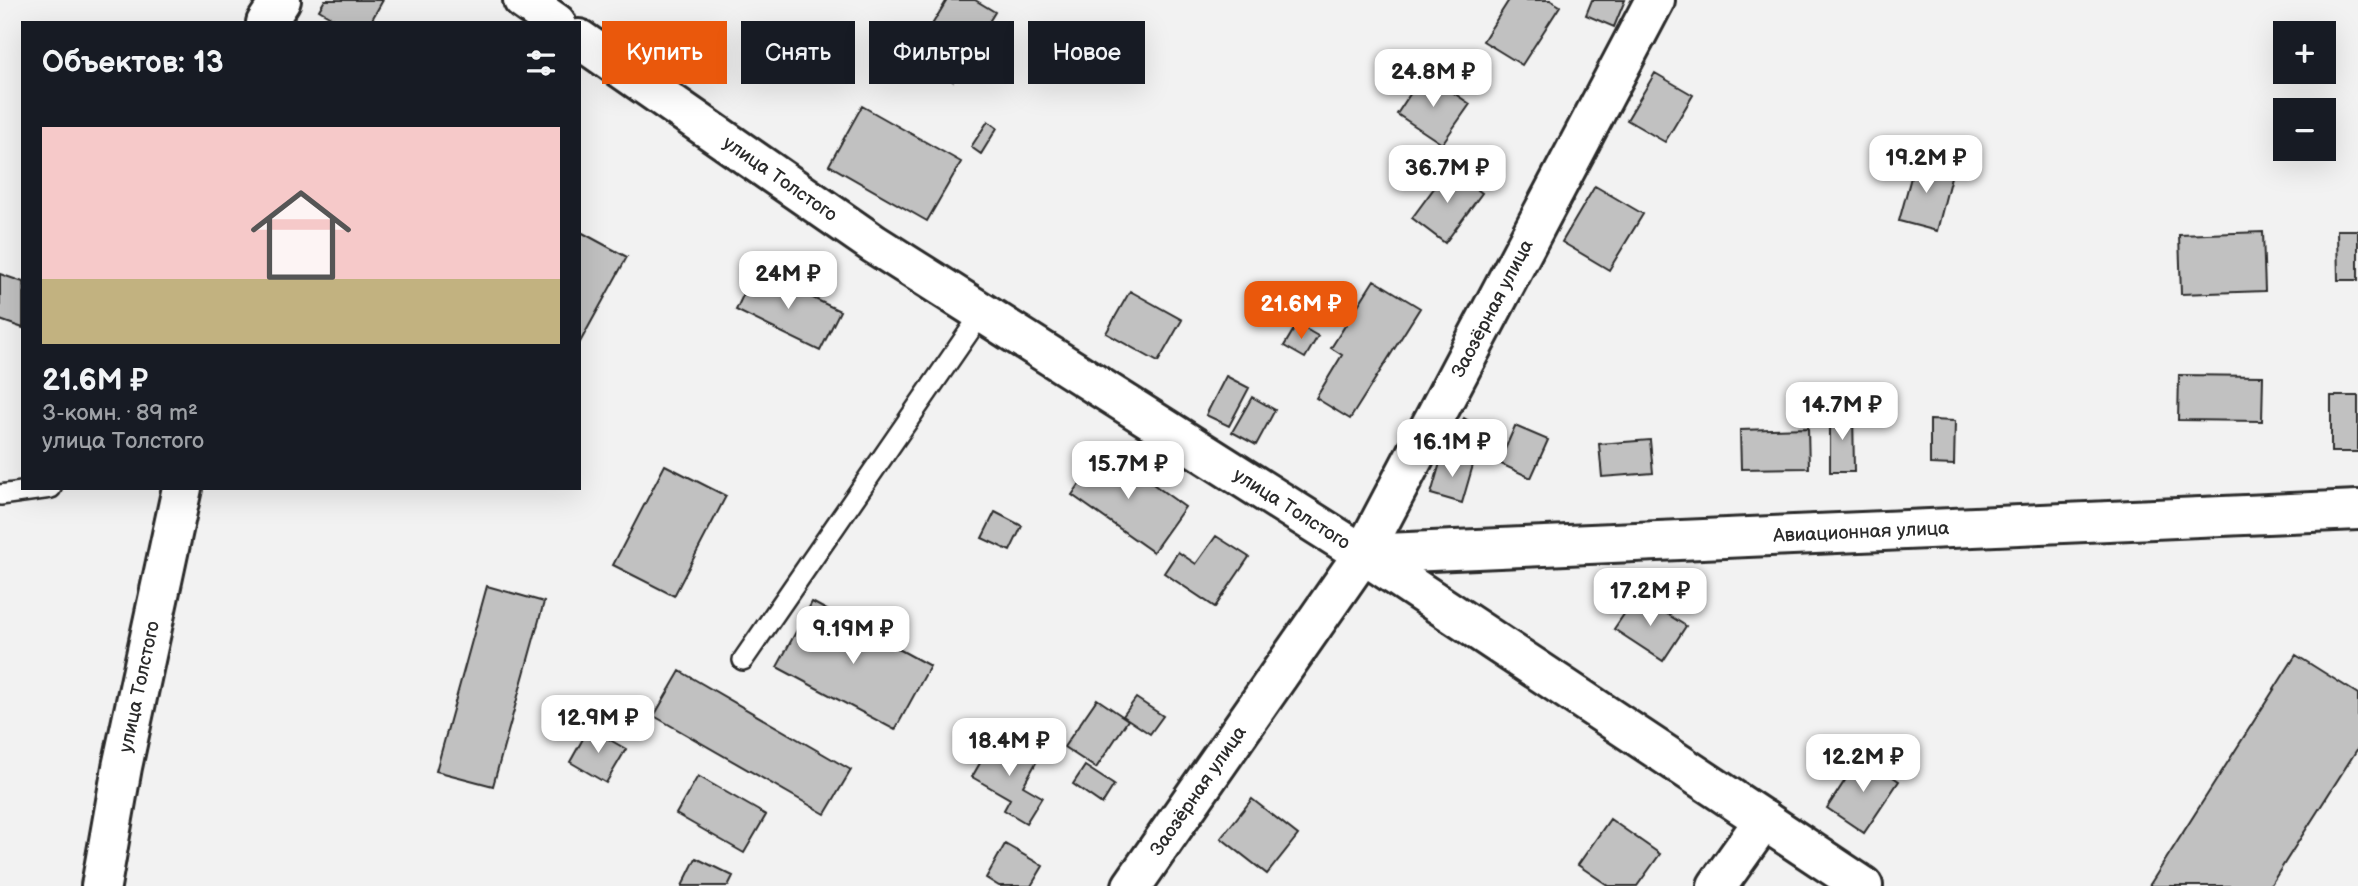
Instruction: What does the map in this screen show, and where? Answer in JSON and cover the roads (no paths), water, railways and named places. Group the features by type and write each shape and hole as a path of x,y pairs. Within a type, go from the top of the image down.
{"street":[{"path":"267,21 281,0"},
{"path":"523,0 553,21"},
{"name":"Заозёрная улица","path":"1132,886 1363,554 1654,0"},
{"name":"улица Толстого","path":"581,40 874,244 1363,554 1863,886"},
{"name":"улица Толстого","path":"101,886 122,767 182,490"},
{"name":"Авиационная улица","path":"1363,554 2358,510"},
{"path":"1717,886 1764,820"}],"lane":[{"path":"743,660 982,313"},
{"path":"0,495 36,490"}]}
